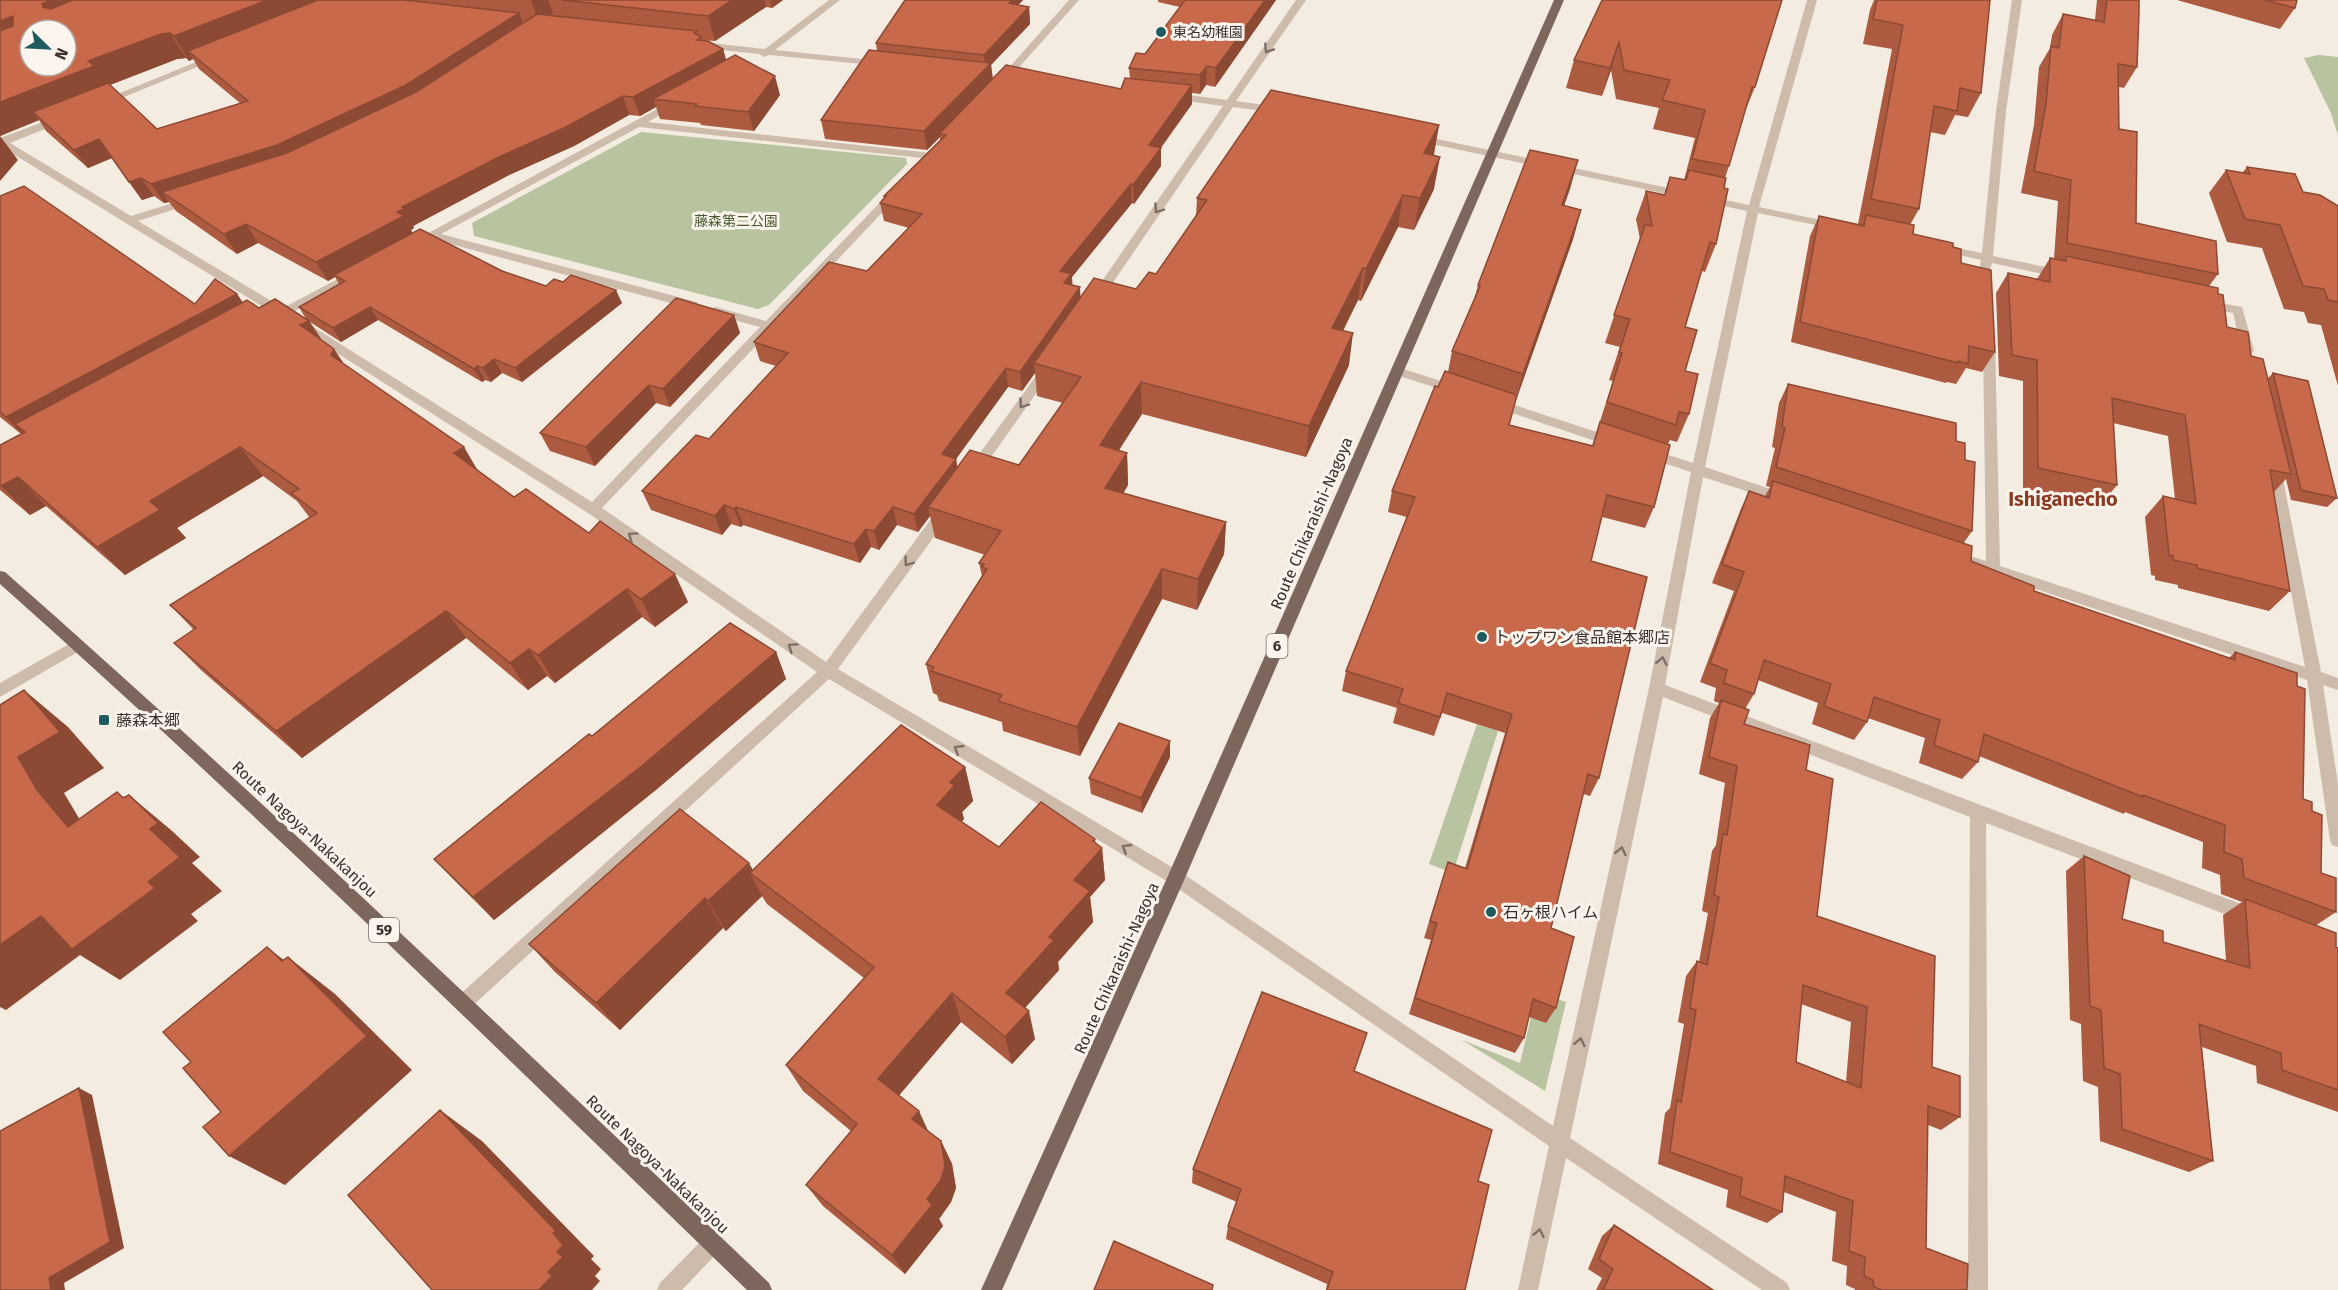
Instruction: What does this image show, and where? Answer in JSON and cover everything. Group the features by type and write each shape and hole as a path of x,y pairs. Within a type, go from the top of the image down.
{"main road":[{"name":"Route Chikaraishi-Nagoya","path":"991,1290 1176,878 1559,0"},
{"name":"Route Nagoya-Nakakanjou","path":"0,576 78,645 463,1003 762,1290"}],"street":[{"path":"746,64 766,53 836,0"},
{"path":"991,93 1074,0"},
{"path":"1090,308 1301,0"},
{"path":"1528,1290 1558,1141 1657,688 1698,470 1753,209 1812,0"},
{"path":"1987,281 1986,258 2001,111 2017,0"},
{"path":"686,43 892,66"},
{"path":"97,105 224,54"},
{"path":"1161,95 1296,113"},
{"path":"410,246 687,97"},
{"path":"1,142 76,113"},
{"path":"638,124 930,156"},
{"path":"1409,136 1846,228"},
{"path":"1,142 282,313 593,508 828,672 1176,878 1558,1141 1780,1290"},
{"path":"593,508 906,181"},
{"path":"129,220 206,196"},
{"path":"431,235 768,325"},
{"path":"1928,245 2078,278"},
{"path":"261,325 367,268"},
{"path":"2192,301 2238,310 2252,368"},
{"path":"1989,327 1993,568"},
{"path":"966,481 1056,357"},
{"path":"1396,371 1800,504"},
{"path":"2271,448 2282,494 2338,840"},
{"path":"463,1003 828,672 952,500"},
{"path":"1936,550 2338,684"},
{"path":"0,692 78,645"},
{"path":"1657,688 2262,920"},
{"path":"1978,813 1978,1290"},
{"path":"667,1290 712,1244"}],"green space":[{"path":"2319,55 2338,57 2338,135 2331,113 2304,58"},
{"name":"藤森第二公園","path":"641,132 906,158 907,164 769,305 758,309 474,236 472,223"},
{"path":"1477,724 1498,731 1453,873 1429,864"},
{"path":"1537,992 1566,1002 1545,1091 1462,1040 1520,1063"}],"building":[{"path":"0,0 51,0 42,4 43,7 51,9 73,0 267,0 174,36 170,33 161,34 88,61 94,66 78,72 78,18 18,18 18,78 63,78 0,102 0,31 13,26 13,16 0,21"},
{"path":"318,0 405,0 519,13 406,85 277,145 151,184 141,178 129,182 99,139 74,150 33,112 108,83 157,129 248,101 188,51"},
{"path":"562,0 732,0 708,16"},
{"path":"905,0 1013,0 1009,3 1029,7 984,55 876,43"},
{"path":"1185,0 1265,0 1216,68 1207,66 1200,75 1129,68 1136,53 1145,54"},
{"path":"1602,0 1782,0 1755,87 1752,87 1729,166 1692,159 1705,110 1662,100 1670,80 1624,70 1619,42 1610,68 1574,60"},
{"path":"1877,0 1990,0 1981,93 1960,88 1957,111 1934,106 1919,209 1871,199 1903,25 1873,19"},
{"path":"2107,0 2139,0 2137,67 2118,64 2119,129 2137,132 2136,223 2216,241 2218,274 2067,243 2071,180 2034,171 2046,104 2051,46 2059,48 2063,14 2104,22"},
{"path":"2265,0 2297,0 2295,8"},
{"path":"537,14 697,31 694,33 701,37 697,40 708,41 723,49 633,97 623,96 566,127 501,156 402,207 404,209 397,212 404,216 316,262 246,224 224,234 162,192 287,153 416,92"},
{"path":"869,50 991,63 924,131 821,120"},
{"path":"735,55 775,76 748,112 653,99"},
{"path":"1006,65 1121,89 1125,78 1192,85 1149,145 1161,148 1133,185 1131,184 1060,271 1071,274 1064,283 1080,287 1020,372 1006,368 942,454 956,459 914,514 893,507 874,531 866,529 854,544 736,507 734,509 724,505 715,516 642,491 696,435 709,439 788,353 754,342 829,262 867,271 922,214 880,203 886,196 884,196 946,135 939,134"},
{"path":"1271,90 1439,125 1424,153 1440,157 1420,198 1403,195 1366,269 1363,268 1332,328 1353,333 1309,426 1141,382 1100,445 1127,453 1105,488 1226,522 1198,579 1162,569 1077,727 998,701 1002,695 931,671 934,667 926,664 987,569 982,567 984,564 979,563 1001,531 928,507 970,450 1019,465 1081,377 1034,363 1094,278 1136,289 1149,272 1156,274 1207,200 1197,198"},
{"path":"1530,150 1578,160 1562,205 1581,210 1523,374 1452,351 1480,286 1478,285"},
{"path":"2247,167 2295,174 2303,192 2320,195 2338,206 2338,302 2328,300 2324,289 2303,286 2280,225 2245,219 2226,170 2250,174"},
{"path":"1689,170 1726,178 1724,188 1728,189 1716,244 1710,242 1685,327 1697,330 1685,371 1698,374 1689,414 1679,412 1676,425 1607,402 1630,319 1614,315 1645,225 1652,226 1646,191 1665,195 1670,177 1686,180"},
{"path":"24,186 195,304 215,279 237,294 6,417 0,412 0,196"},
{"path":"1866,215 1914,225 1913,234 1953,243 1953,247 1961,249 1961,263 1991,270 1995,352 1969,346 1968,364 1958,361 1958,363 1800,322 1819,216 1864,226"},
{"path":"420,229 502,271 546,286 554,279 563,282 571,275 616,290 515,368 494,359 483,368 477,366 474,369 370,307 333,328 299,307 345,281 334,275"},
{"path":"2066,256 2218,288 2218,294 2223,295 2227,327 2248,332 2251,356 2263,359 2291,474 2270,470 2290,591 2197,568 2197,565 2173,560 2173,556 2169,555 2163,496 2196,504 2185,415 2112,398 2117,485 2038,468 2037,360 2012,355 2008,273 2050,282 2050,258 2066,261"},
{"path":"676,298 734,315 663,389 649,385 586,447 540,433"},
{"path":"275,299 309,321 300,325 334,349 331,355 464,447 454,453 514,497 526,489 589,533 600,521 675,574 641,599 627,589 538,655 529,649 510,663 446,611 276,731 174,643 196,628 170,605 317,513 291,493 299,489 240,447 150,501 160,510 97,547 18,477 0,485 0,445 25,432 15,424 247,300 259,308"},
{"path":"1445,371 1517,395 1509,425 1593,446 1600,422 1670,445 1654,507 1607,495 1591,561 1647,577 1599,778 1588,774 1551,928 1574,937 1556,1008 1533,999 1524,1038 1415,998 1437,923 1430,921 1448,862 1467,869 1512,714 1447,693 1440,717 1398,703 1403,689 1346,671 1415,497 1392,491 1435,386 1438,387"},
{"path":"2273,373 2308,381 2337,498 2301,490"},
{"path":"1788,384 1956,423 1956,441 1965,443 1965,460 1975,462 1972,531 1776,467 1785,428 1782,427"},
{"path":"1773,481 1972,546 1971,561 2034,586 2034,591 2235,660 2235,652 2297,673 2297,686 2305,689 2303,799 2312,802 2312,811 2322,815 2321,873 2336,878 2336,912 2244,878 2242,859 2224,852 2225,825 2143,795 2143,797 1984,734 1978,762 1934,745 1940,720 1874,697 1867,722 1824,706 1831,684 1764,660 1754,694 1724,683 1727,670 1710,663 1744,572 1722,564 1749,491 1769,498"},
{"path":"730,623 776,652 643,765 473,897 434,859 589,734 592,736"},
{"path":"24,690 60,732 18,757 37,790 68,827 117,792 123,798 129,795 158,823 150,829 180,857 148,882 155,888 72,949 41,916 0,945 0,705"},
{"path":"1721,700 1749,710 1744,724 1810,745 1806,770 1833,779 1817,916 1935,956 1932,1067 1960,1076 1960,1117 1928,1106 1926,1248 1968,1264 1967,1290 1882,1290 1874,1287 1873,1280 1864,1276 1865,1257 1849,1251 1853,1201 1785,1176 1782,1212 1740,1196 1742,1178 1670,1152 1677,1100 1681,1102 1696,1010 1690,1008 1697,961 1707,965 1719,897 1714,895 1723,834 1727,835 1737,766 1709,757","holes":["1803,985 1867,1007 1861,1088 1796,1062"]},
{"path":"1119,723 1170,741 1141,798 1089,778"},
{"path":"901,725 965,767 950,782 955,785 937,805 999,847 1041,802 1095,839 1093,841 1102,848 1074,880 1090,891 1049,937 1054,940 1006,993 1029,1011 1005,1037 952,993 878,1079 919,1111 912,1119 941,1141 945,1166 941,1180 927,1199 932,1205 892,1255 806,1185 857,1124 786,1065 874,967 750,873"},
{"path":"680,809 749,863 708,901 705,898 596,1003 529,944"},
{"path":"2084,856 2130,876 2122,919 2163,931 2163,942 2250,968 2245,899 2336,933 2336,947 2338,948 2338,1090 2282,1070 2281,1053 2199,1024 2213,1161 2122,1129 2120,1074 2104,1068 2101,1010 2090,1006"},
{"path":"267,947 282,961 288,957 367,1036 229,1156 203,1127 221,1112 183,1068 191,1062 163,1032"},
{"path":"1262,992 1367,1033 1354,1071 1492,1130 1478,1181 1489,1185 1465,1290 1327,1290 1333,1272 1228,1226 1241,1189 1193,1169"},
{"path":"79,1088 110,1242 49,1278 51,1290 0,1290 0,1131"},
{"path":"440,1110 556,1231 553,1233 563,1245 557,1252 563,1257 548,1272 552,1276 539,1290 432,1290 348,1195"},
{"path":"1614,1225 1713,1290 1603,1290 1613,1269 1599,1259"},
{"path":"1114,1241 1213,1285 1212,1290 1094,1290"}],"place":[{"name":"東名幼稚園","path":"1161,32"},
{"name":"トップワン食品館本郷店","path":"1482,637"},
{"name":"藤森本郷","path":"104,720"},
{"name":"石ヶ根ハイム","path":"1491,912"}],"district":[{"name":"Ishiganecho","path":"2063,499"}]}
